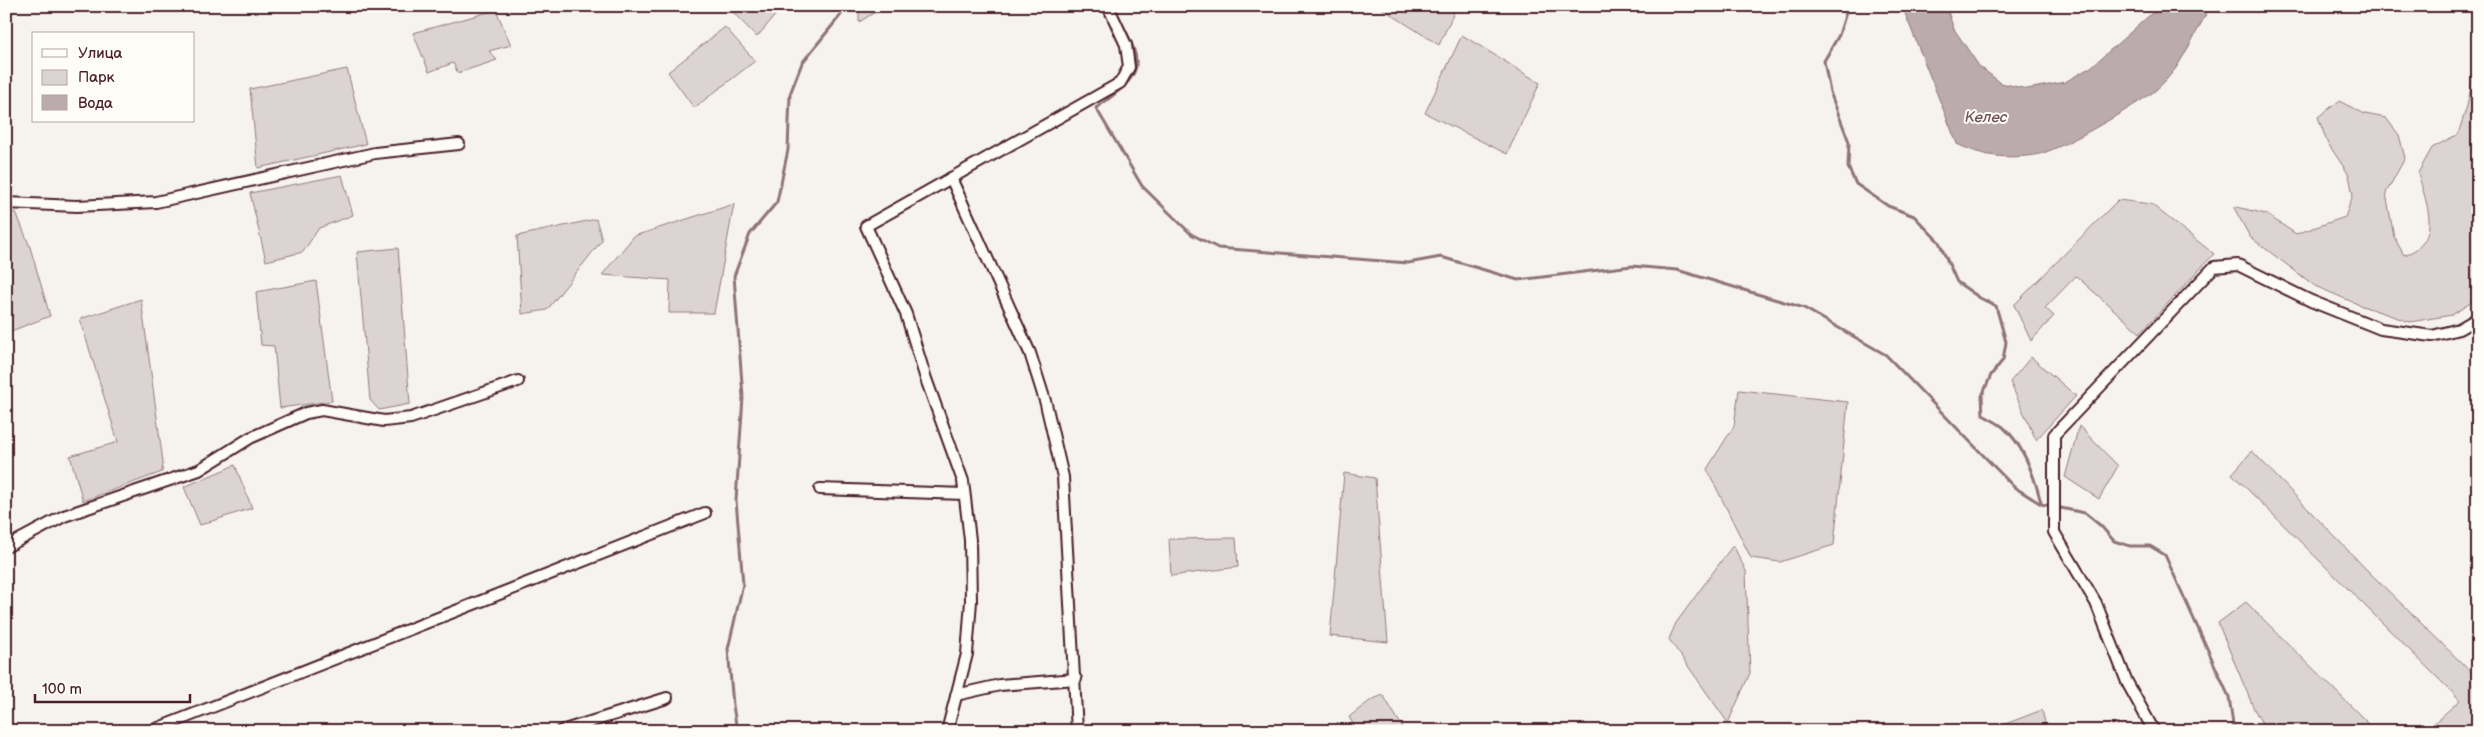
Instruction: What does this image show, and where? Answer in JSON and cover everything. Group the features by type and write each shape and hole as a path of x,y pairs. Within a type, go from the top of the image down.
{"street":[{"path":"947,731 967,654 972,601 970,540 962,481 906,314 866,226 1120,83 1129,67 1126,45 1108,6"},
{"path":"6,203 77,206 156,202 375,153 459,144"},
{"path":"951,178 1030,353 1046,404 1063,477 1076,679 1077,731"},
{"path":"2154,731 2127,682 2096,602 2054,532 2054,435 2214,267 2238,265 2311,301 2381,329 2432,336 2459,329 2478,318"},
{"path":"6,546 64,516 199,470 250,438 306,413 322,410 384,420 411,418 518,381"},
{"path":"820,489 964,494"},
{"path":"151,731 176,723 322,663 705,513"},
{"path":"956,695 1000,685 1076,679"},
{"path":"561,731 667,698"}],"green space":[{"path":"727,6 783,6 757,37"},
{"path":"859,6 885,6 859,22"},
{"path":"1378,6 1457,6 1439,45"},
{"path":"496,10 511,45 489,51 497,60 458,73 453,63 429,72 413,33"},
{"path":"725,27 755,61 694,108 668,72"},
{"path":"1462,35 1540,83 1507,154 1425,113"},
{"path":"2477,60 2478,298 2452,315 2410,322 2362,306 2315,286 2250,237 2233,206 2266,214 2296,234 2345,217 2353,195 2349,175 2327,142 2318,117 2339,101 2365,114 2386,118 2399,135 2405,158 2386,193 2394,237 2404,255 2416,249 2424,241 2428,231 2429,220 2428,209 2418,173 2432,148 2458,134 2467,106"},
{"path":"347,69 366,144 258,168 250,89"},
{"path":"342,175 353,215 319,228 303,252 266,261 250,193"},
{"path":"2118,200 2151,204 2214,254 2140,333 2076,276 2045,308 2054,316 2031,341 2014,305"},
{"path":"734,204 714,313 669,313 670,280 602,275 634,236"},
{"path":"16,212 30,247 50,316 6,333 6,214"},
{"path":"596,219 602,240 547,310 522,314 517,236"},
{"path":"398,248 410,404 379,410 370,400 357,252"},
{"path":"316,281 332,401 280,408 274,346 261,345 256,292"},
{"path":"141,299 163,462 162,472 83,501 70,456 118,442 80,319"},
{"path":"2031,357 2076,396 2036,440 2010,382"},
{"path":"1739,390 1848,402 1834,545 1780,562 1751,558 1707,469 1734,426"},
{"path":"2079,426 2118,466 2099,499 2065,477"},
{"path":"2252,451 2368,571 2478,679 2478,731 2429,731 2431,726 2460,700 2232,474"},
{"path":"235,465 252,508 200,525 184,487"},
{"path":"1344,473 1375,478 1388,642 1330,636"},
{"path":"1236,538 1238,567 1171,576 1169,539"},
{"path":"1733,545 1746,571 1750,673 1728,723 1669,639 1676,623"},
{"path":"2246,602 2376,731 2266,731 2254,709 2218,623"},
{"path":"1383,695 1405,731 1357,731 1349,717 1371,700"},
{"path":"2042,710 2047,731 2002,731 2000,726"}],"water":[{"name":"Келес","path":"1902,6 1946,6 1954,29 1979,66 2001,83 2027,89 2065,82 2091,67 2160,6 2214,6 2208,11 2176,68 2164,83 2153,92 2110,120 2060,146 2035,155 2004,157 1976,152 1957,144"}],"waterway":[{"path":"737,731 728,649 743,584 736,500 743,397 734,276 750,234 777,202 788,150 790,94 802,63 848,6"},
{"path":"1848,6 1839,35 1824,61 1830,92 1849,142 1848,167 1856,184 1888,206 1914,216 1939,242 1957,282 1980,298 1996,306 2006,342 2003,360 1991,375 1982,396 1983,415 2003,427 2023,452 2041,503"},
{"path":"1117,14 1133,46 1136,67 1124,86 1096,108 1142,186 1191,234 1218,248 1408,263 1441,257 1518,280 1632,266 1677,270 1804,308 1886,355 2014,487 2041,504 2085,513 2101,526 2114,541 2130,546 2150,546 2165,555 2229,697 2234,731"}]}
